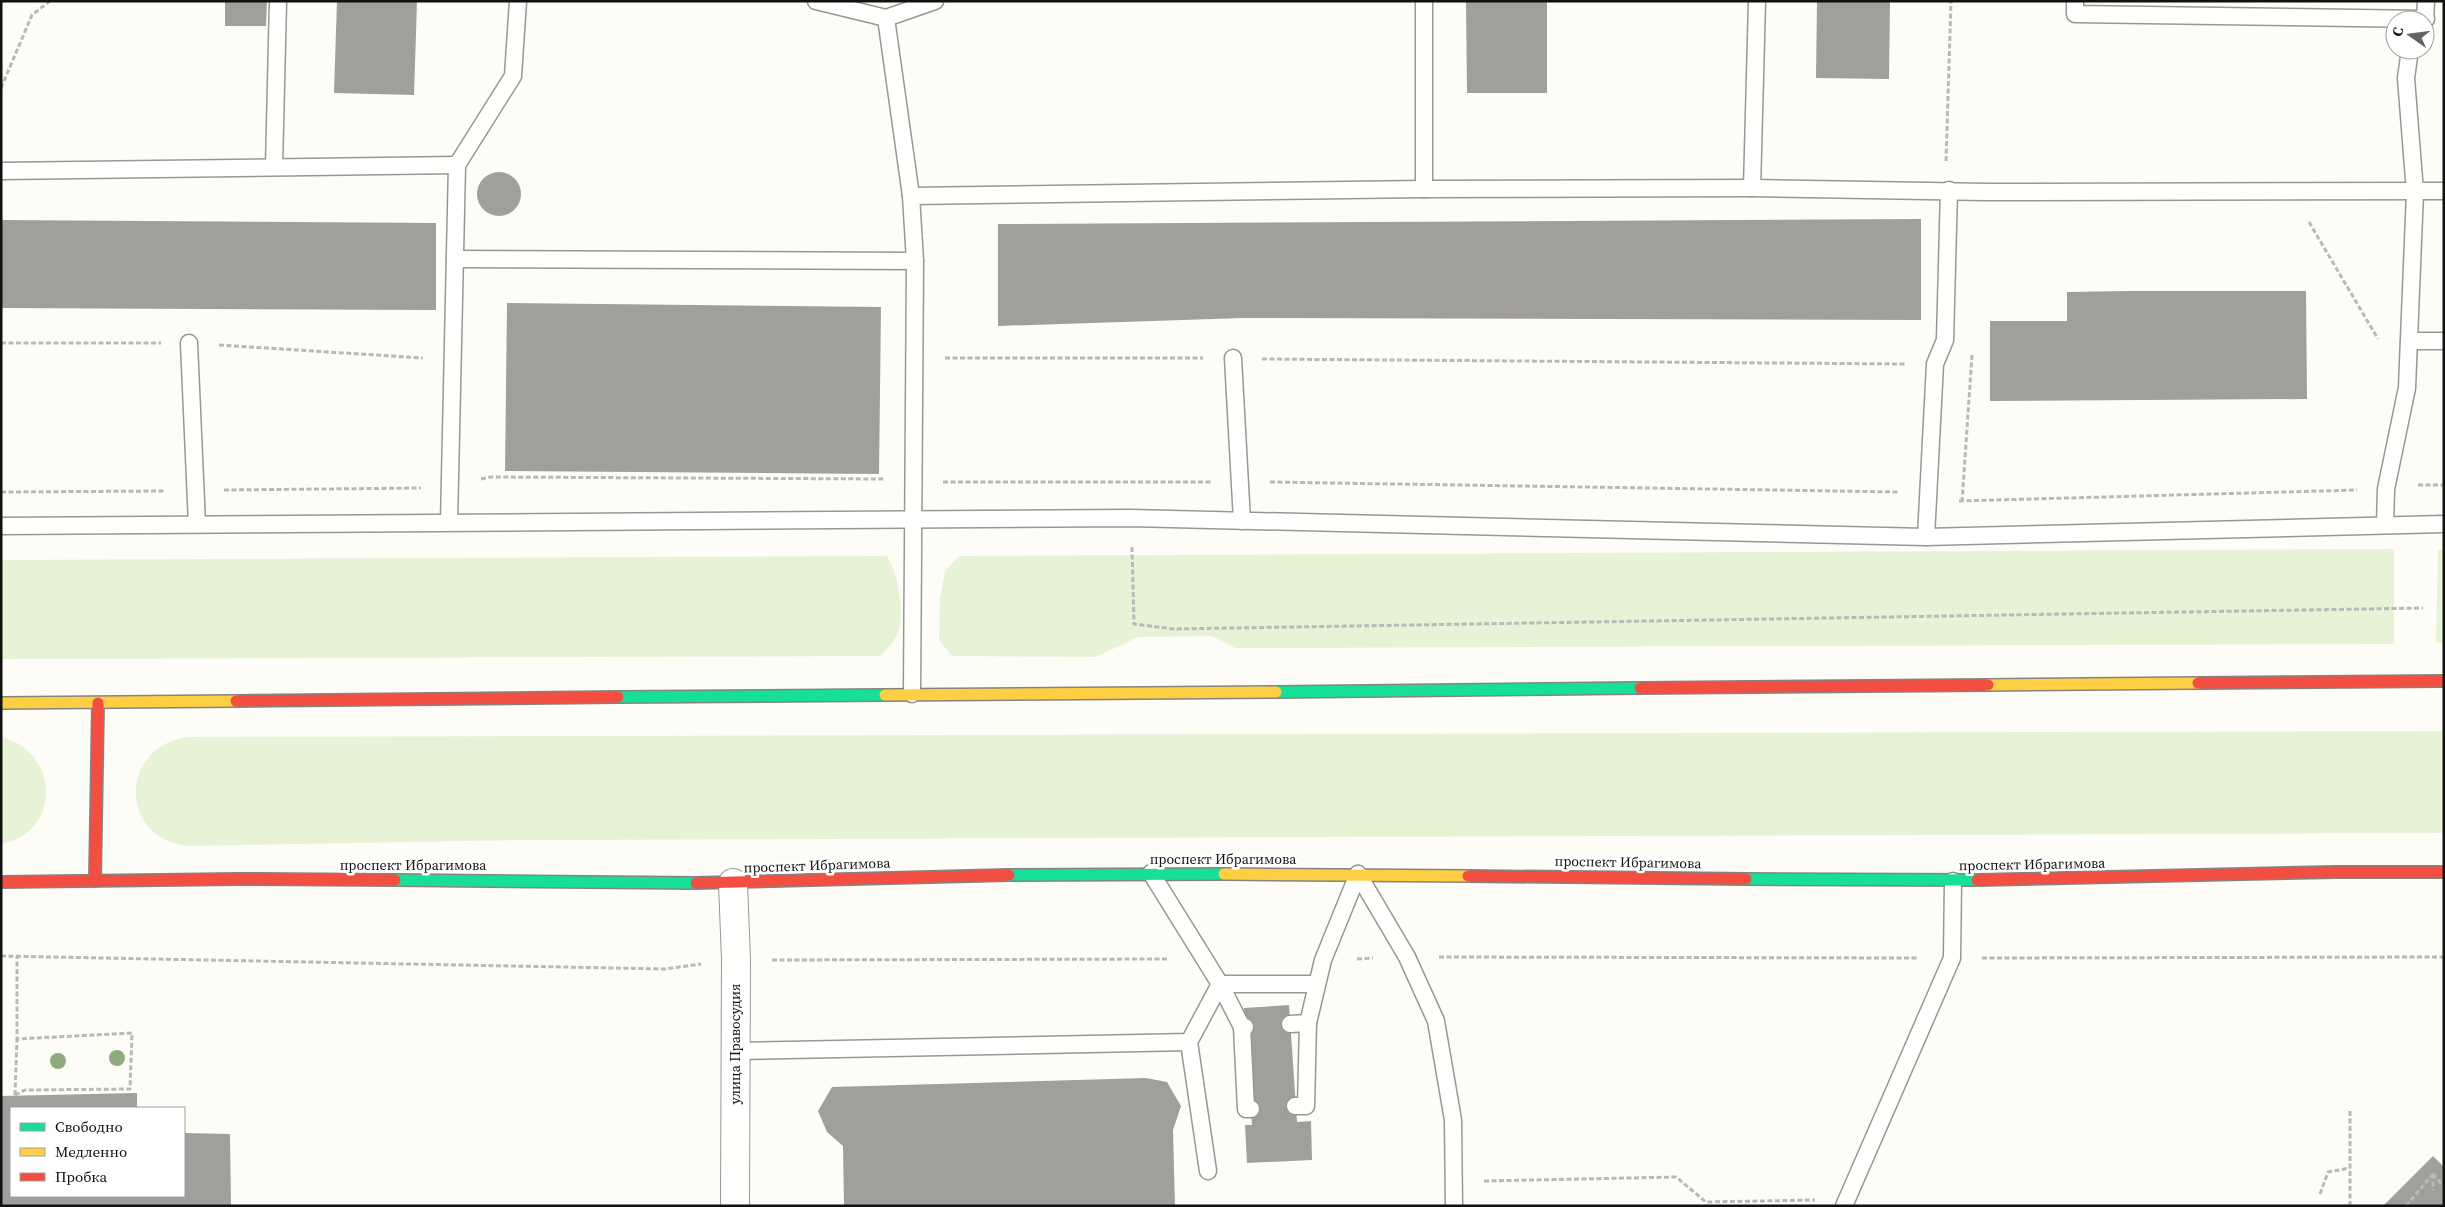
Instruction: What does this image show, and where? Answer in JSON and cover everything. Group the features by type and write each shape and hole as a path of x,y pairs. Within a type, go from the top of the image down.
{"main road":[{"path":"1,703 2444,681"},
{"path":"95,881 98,703"},
{"name":"проспект Ибрагимова","path":"1,882 249,879 733,883 951,876 1151,873 1953,881 2336,872 2444,872"}],"street":[{"name":"улица Правосудия","path":"733,883 736,960 735,1206"}],"lane":[{"path":"274,167 278,1"},
{"path":"449,522 457,164 513,76 518,1"},
{"path":"816,1 886,18 935,1"},
{"path":"1424,1 1424,189"},
{"path":"1752,188 1757,1"},
{"path":"2075,1 2075,14 2385,18"},
{"path":"886,18 911,196 915,261 912,694"},
{"path":"2385,525 2386,489 2407,388 2414,192 2406,78 2409,60"},
{"path":"1,171 457,164"},
{"path":"911,196 1424,189 1752,188 1987,192 2444,191"},
{"path":"1926,537 1934,364 1945,340 1949,190"},
{"path":"455,259 915,261"},
{"path":"2409,341 2444,341"},
{"path":"189,343 197,524"},
{"path":"1233,358 1242,521"},
{"path":"1,526 913,518 1130,518 1926,537 2444,524"},
{"path":"1151,873 1220,984 1244,1027 1246,1109 1251,1109"},
{"path":"1296,1106 1306,1106 1300,1064 1316,984 1358,874"},
{"path":"1358,874 1407,957 1436,1021 1453,1120 1454,1206"},
{"path":"1845,1203 1952,958 1953,881"},
{"path":"1220,984 1316,984"},
{"path":"1208,1171 1189,1042 1220,984"},
{"path":"1290,1024 1308,1023"},
{"path":"735,1051 1189,1042"}],"path":[{"path":"1,88 32,15 50,1"},
{"path":"1949,190 1946,167 1951,1"},
{"path":"2291,191 2407,388"},
{"path":"1,343 189,343 454,360"},
{"path":"914,357 1934,364 1973,360"},
{"path":"1127,482 1134,624 1174,629 2422,608"},
{"path":"17,956 18,1039 16,1095 25,1090 130,1089 132,1033 18,1039"},
{"path":"2350,1109 2350,1206"},
{"path":"2320,1194 2328,1172 2350,1168"},
{"path":"2433,1174 2444,1187"},
{"path":"2433,1174 2433,1190"},
{"path":"2406,1206 2433,1174"},
{"path":"1454,1181 1676,1178 1706,1202 1845,1203"}],"green space":[{"path":"2394,549 2394,644 1235,648 1212,636 1138,637 1096,657 952,656 939,640 940,600 945,571 959,556"},
{"path":"2438,550 2444,550 2444,643 2436,643"},
{"path":"887,556 897,582 901,612 899,630 892,643 881,656 1,659 1,560"},
{"path":"2444,731 2444,833 524,840 190,846 167,840 150,828 139,812 136,793 139,775 148,758 165,744 188,737"},
{"path":"1,737 20,745 34,758 43,774 46,792 43,809 35,825 21,837 1,844"}],"building":[{"path":"225,1 267,1 266,26 225,26"},
{"path":"337,1 417,1 414,95 334,93"},
{"path":"1466,1 1547,1 1547,93 1467,93"},
{"path":"1817,1 1890,1 1889,79 1816,78"},
{"path":"499,172 511,176 517,182 521,194 517,206 511,212 499,216 487,212 481,206 477,194 481,182 487,176"},
{"path":"1921,219 1921,320 1243,318 998,326 998,224"},
{"path":"1,220 436,223 436,310 1,308"},
{"path":"2306,291 2307,399 1990,401 1990,321 2067,321 2067,292"},
{"path":"507,303 881,307 879,474 505,471"},
{"path":"1289,1005 1297,1122 1311,1121 1312,1160 1247,1163 1245,1125 1252,1125 1244,1008"},
{"path":"1146,1078 1167,1082 1181,1106 1173,1130 1175,1206 844,1206 843,1146 827,1132 818,1111 832,1087"},
{"path":"137,1093 137,1107 10,1107 10,1197 185,1197 185,1133 230,1134 231,1206 1,1206 1,1096"},
{"path":"2433,1156 2444,1167 2444,1206 2383,1206"}],"traffic: fast":[{"path":"1276,692 1640,688"},
{"path":"618,697 885,695"},
{"path":"1009,875 1224,874"},
{"path":"1746,879 1977,880"},
{"path":"395,880 696,883"}],"traffic: slow":[{"path":"1988,685 2198,683"},
{"path":"885,695 1276,692"},
{"path":"1,703 236,701"},
{"path":"1224,874 1468,876"}],"traffic: jam":[{"path":"2198,683 2444,681"},
{"path":"1640,688 1988,685"},
{"path":"236,701 618,697"},
{"path":"95,881 98,703"},
{"path":"1977,880 2336,872 2444,872"},
{"path":"696,883 1009,875"},
{"path":"1468,876 1746,879"},
{"path":"1,882 239,879 395,880"}]}
